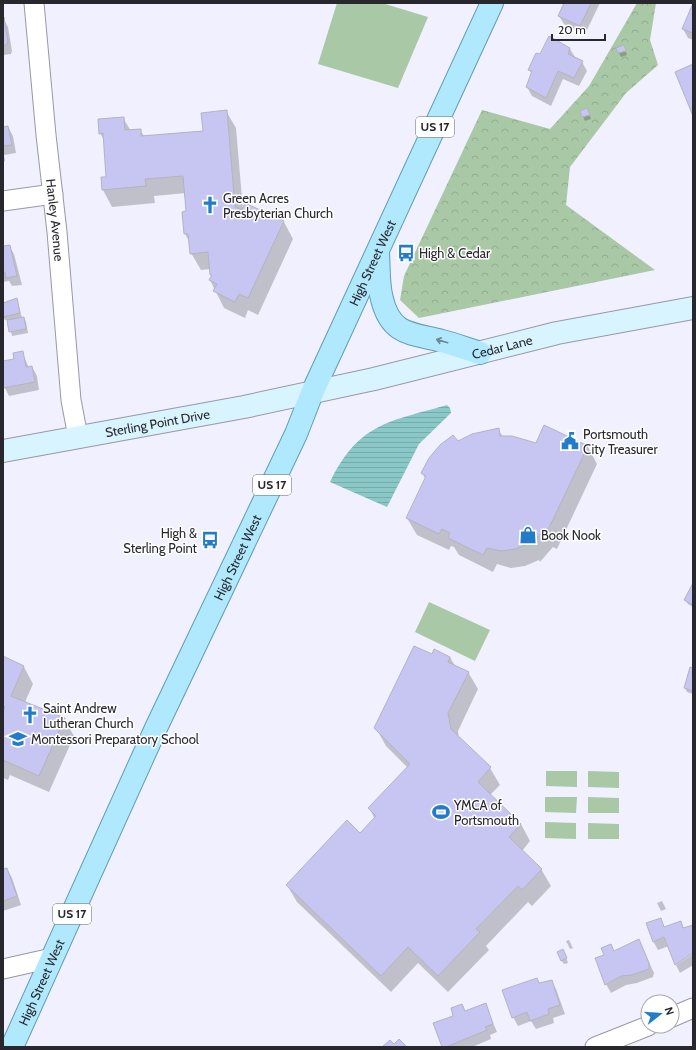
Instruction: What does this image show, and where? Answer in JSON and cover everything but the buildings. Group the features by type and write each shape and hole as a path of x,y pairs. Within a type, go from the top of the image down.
{"main road":[{"name":"High Street West","path":"12,1047 156,728 296,434 312,392 492,3"},
{"path":"378,250 382,299 386,312 396,326 406,333 444,341 480,353"},
{"name":"Cedar Lane","path":"312,392 374,380 557,333 693,308"},
{"name":"Sterling Point Drive","path":"3,451 244,407 312,392"}],"street":[{"name":"Hanley Avenue","path":"34,3 72,400 78,437"},
{"path":"3,201 53,194"},
{"path":"3,969 52,958"},
{"path":"680,1014 693,1008"},
{"path":"595,1047 640,1029"}],"green space":[{"path":"337,3 382,3 428,17 398,88 318,64"},
{"path":"637,3 656,3 650,40 658,65 626,93 570,167 566,205 655,270 419,318 400,300 404,276 482,110 550,129 589,86"},
{"path":"429,602 490,630 475,661 415,632"},
{"path":"546,771 577,771 577,787 546,786"},
{"path":"588,771 619,772 619,788 588,787"},
{"path":"545,797 577,797 576,813 545,812"},
{"path":"588,797 619,798 619,813 588,813"},
{"path":"545,822 576,823 576,839 545,838"},
{"path":"588,823 619,824 619,839 588,839"}],"shaded area":[{"path":"447,405 450,408 451,413 419,444 387,507 330,482 341,462 352,447 364,436 392,421"}],"place":[{"name":"Green Acres Presbyterian Church","path":"210,205"},
{"name":"High & Cedar","path":"406,253"},
{"name":"Portsmouth City Treasurer","path":"570,441"},
{"name":"Book Nook","path":"528,535"},
{"name":"High & Sterling Point","path":"210,540"},
{"name":"Saint Andrew Lutheran Church","path":"30,715"},
{"name":"Montessori Preparatory School","path":"18,739"},
{"name":"YMCA of Portsmouth","path":"441,812"}]}
